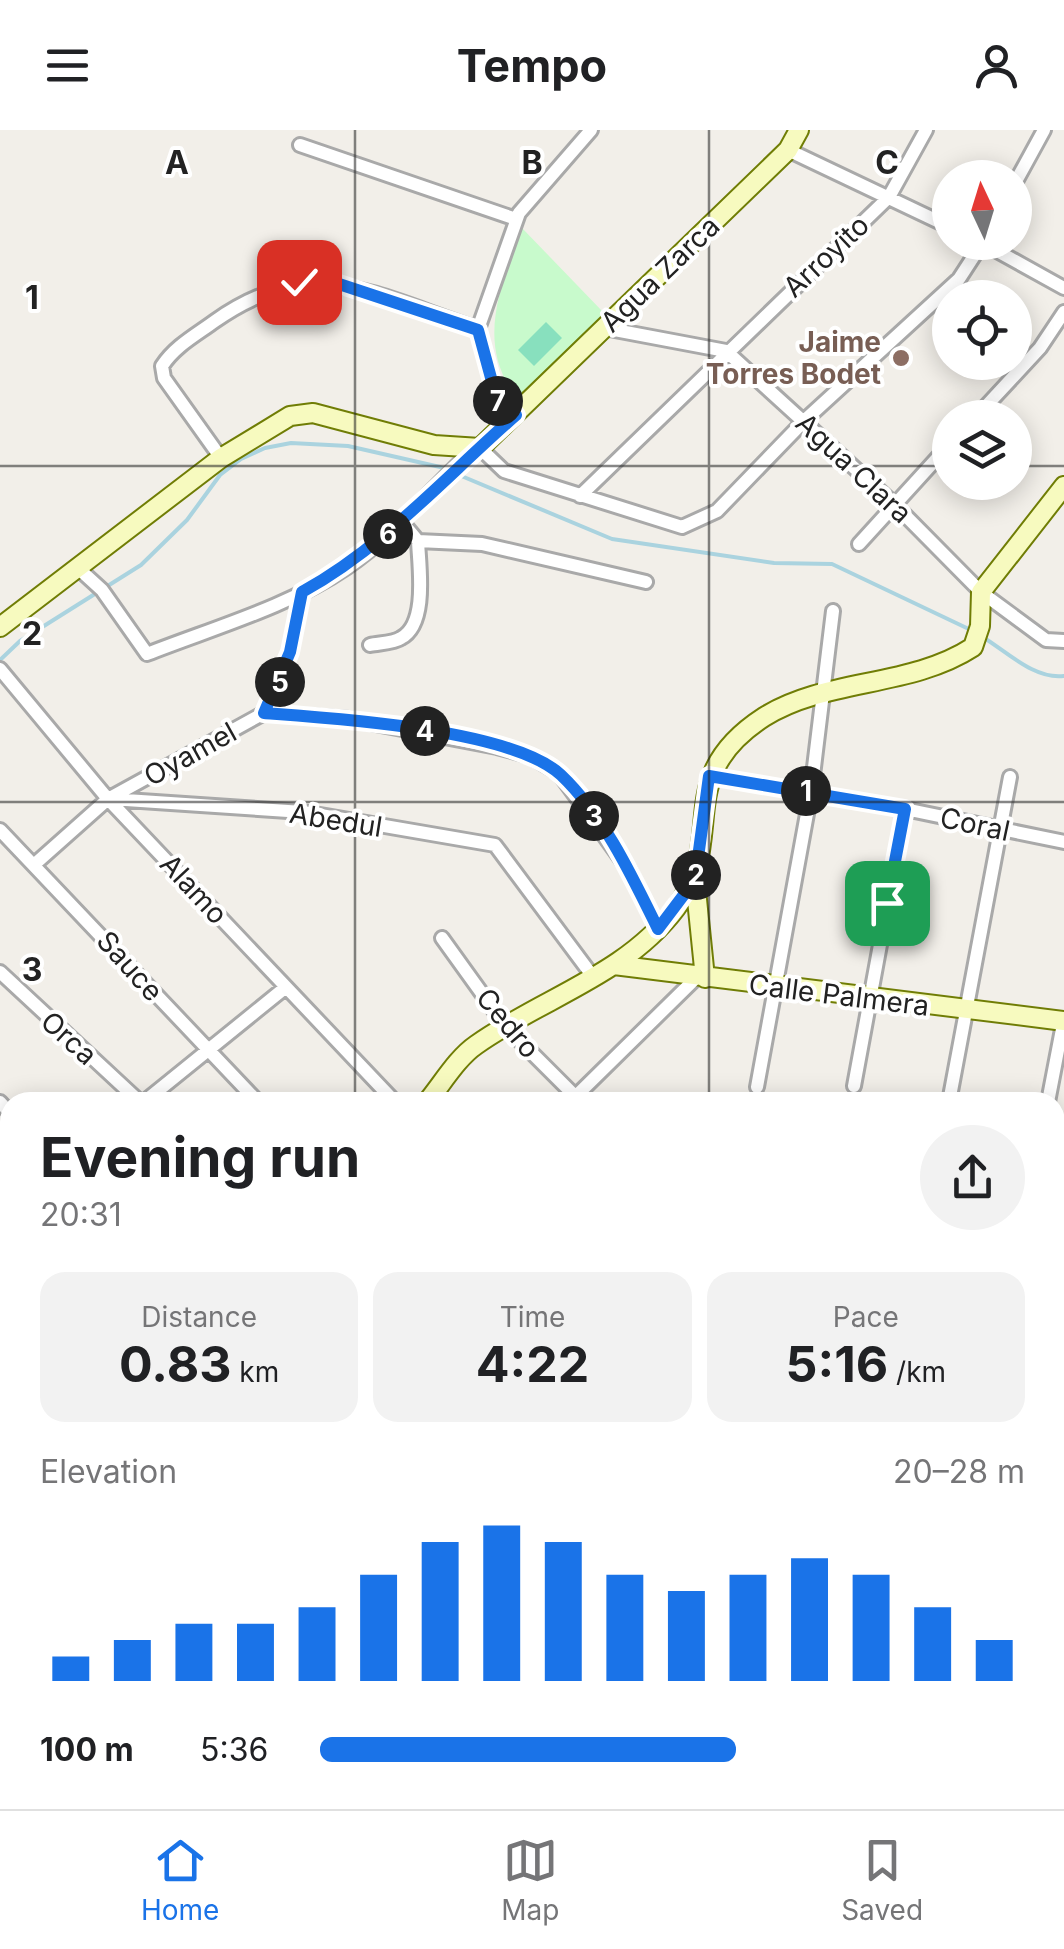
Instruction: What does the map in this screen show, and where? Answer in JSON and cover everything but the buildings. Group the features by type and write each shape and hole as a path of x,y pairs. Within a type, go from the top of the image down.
{"street":[{"path":"516,415 497,400 478,330 516,219 591,130"},
{"name":"Agua Zarca","path":"473,452 516,415 788,150 799,130"},
{"name":"Arroyito","path":"580,496 889,197 926,130"},
{"path":"1028,160 1044,130"},
{"path":"300,144 516,219"},
{"path":"788,150 932,218"},
{"path":"0,627 220,458 290,416 313,412 434,446 473,452 504,471 682,527 717,511 805,420 958,279 971,260"},
{"path":"1014,260 1064,288"},
{"path":"220,458 164,378 162,366 172,352 256,295 299,282 339,284 478,330"},
{"path":"992,400 1040,348 1064,312"},
{"path":"604,328 726,351"},
{"name":"Agua Clara","path":"726,351 894,504 981,592 1046,640 1064,641"},
{"path":"79,569 102,590 147,654 302,592 346,568 403,522 473,452"},
{"path":"859,544 932,463"},
{"path":"585,1092 701,978 695,880 709,776 717,758 766,716 820,696 914,673 972,647 980,626 981,592 1064,486"},
{"path":"370,645 401,638 414,626 419,592 418,540 403,522"},
{"path":"418,540 482,544 646,582"},
{"path":"264,713 290,652 302,592"},
{"path":"758,1087 773,986 811,792 833,610"},
{"name":"Alamo","path":"0,669 108,798 386,1092"},
{"name":"Oyamel","path":"108,798 264,713 348,719 440,734 530,756 559,773 594,816 629,870 658,929"},
{"name":"Coral","path":"709,776 905,809 1064,842"},
{"path":"951,1092 1010,777"},
{"path":"36,863 108,798"},
{"name":"Abedul","path":"108,798 303,812 495,846 594,978"},
{"path":"854,1086 905,809"},
{"name":"Sauce","path":"0,830 36,863 248,1092"},
{"path":"435,1092 473,1047 614,965 658,929 695,880"},
{"name":"Cedro","path":"442,938 506,1027 571,1092"},
{"name":"Calle Palmera","path":"614,965 1064,1020"},
{"name":"Orca","path":"0,972 131,1092"},
{"path":"154,1092 286,986"},
{"path":"1050,1092 1064,1020"}],"green space":[{"path":"522,228 604,313 517,399 497,358 494,339 498,299 516,234"},
{"path":"546,322 562,338 534,366 518,350"}],"waterway":[{"path":"0,660 20,641 141,565 187,520 220,475 241,459 265,448 291,443 348,446 440,467 612,539 774,563 832,564 973,631"},
{"path":"981,636 1031,669 1064,676"}],"place":[{"name":"Jaime Torres Bodet","path":"901,358"}],"route":[{"path":"299,282 339,284 478,330 484,366 497,400 516,415 466,456 403,522 346,568 302,592 290,652 278,690 264,713 348,719 440,734 530,756 559,773 594,816 629,870 658,929 695,880 709,776 905,809 887,903"}]}
